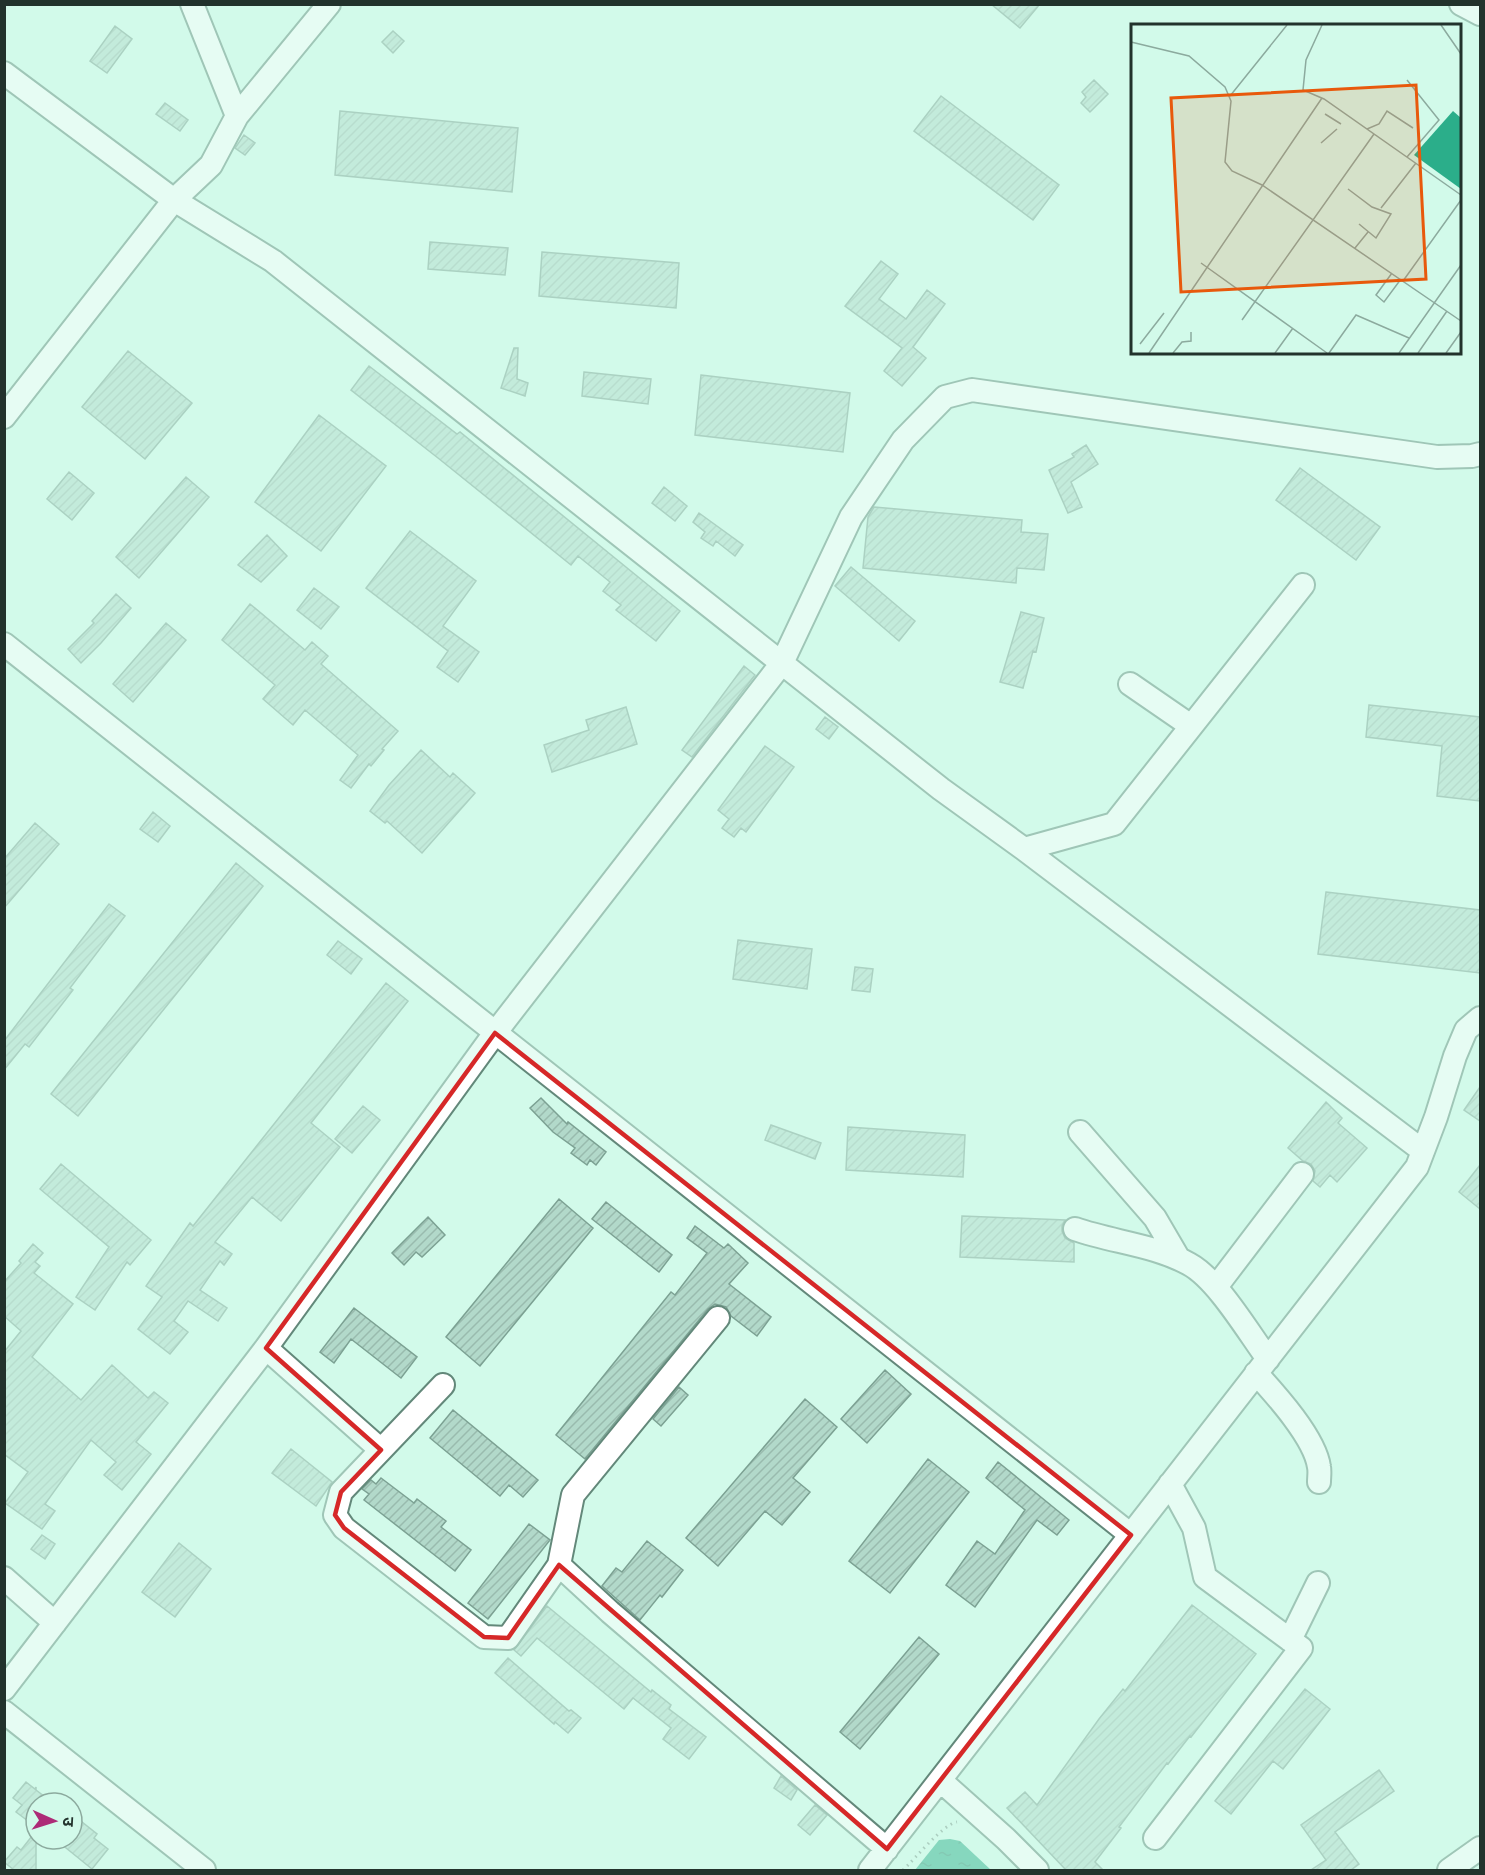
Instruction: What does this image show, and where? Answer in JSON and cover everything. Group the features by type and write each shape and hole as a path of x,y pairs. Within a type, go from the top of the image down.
{"street":[{"path":"192,4 237,116"},
{"path":"4,417 174,200 211,165 237,116 328,4"},
{"path":"1461,4 1480,14"},
{"path":"4,73 174,200 273,261 941,789 1024,849 1423,1151"},
{"path":"5,1686 56,1623 266,1348 495,1033 782,663 851,517 903,440 945,396 972,390 1478,461"},
{"path":"1024,849 1114,824 1303,585"},
{"path":"4,644 1131,1534"},
{"path":"1130,684 1191,726"},
{"path":"870,1870 1417,1167 1462,1039 1466,1030 1480,1018"},
{"path":"1080,1132 1155,1218 1179,1259"},
{"path":"1216,1287 1302,1174"},
{"path":"1075,1229 1168,1254 1191,1264 1216,1287 1280,1400 1306,1436 1319,1466 1319,1482"},
{"path":"443,1385 341,1492 335,1515 344,1528 484,1637 508,1638 559,1565 573,1495 718,1318"},
{"path":"266,1348 381,1450"},
{"path":"1155,1838 1301,1648 1205,1577 1194,1528 1170,1484"},
{"path":"559,1565 610,1612 887,1849"},
{"path":"4,1578 56,1623"},
{"path":"1290,1640 1318,1583"},
{"path":"4,1712 204,1870"},
{"path":"940,1780 1037,1870"},
{"path":"1449,1870 1480,1848"}],"path":[{"path":"903,1870 951,1823 961,1822"}],"highlighted area":[{"path":"495,1033 1131,1535 887,1849 559,1565 508,1638 484,1637 344,1528 335,1515 341,1492 381,1450 266,1348"}],"water":[{"path":"939,1840 960,1841 991,1870 915,1870"}],"building":[{"path":"991,4 1040,4 1020,28"},
{"path":"115,26 132,39 107,73 90,61"},
{"path":"393,31 404,41 393,53 382,42"},
{"path":"1094,80 1108,94 1090,112 1081,103 1086,97 1082,92"},
{"path":"941,96 1059,185 1033,220 914,131"},
{"path":"165,103 188,120 180,131 156,114"},
{"path":"340,111 518,128 512,192 335,175"},
{"path":"244,135 255,143 245,155 235,148"},
{"path":"430,242 508,248 505,275 428,269"},
{"path":"542,252 679,263 676,308 539,296"},
{"path":"881,261 898,274 879,299 906,319 927,290 945,304 913,347 926,358 902,386 884,371 902,348 845,306"},
{"path":"514,348 518,348 517,379 528,383 525,396 501,388"},
{"path":"128,351 192,403 145,459 82,407"},
{"path":"369,366 457,434 460,432 680,611 656,641 616,610 621,605 603,591 610,582 578,556 571,565 351,390"},
{"path":"584,372 651,379 648,404 582,396"},
{"path":"701,375 850,393 843,452 695,435"},
{"path":"319,415 386,466 321,551 255,502"},
{"path":"1086,445 1098,464 1071,482 1082,507 1068,513 1049,470 1074,457 1072,454"},
{"path":"1300,468 1380,527 1356,560 1276,500"},
{"path":"69,472 94,493 72,520 47,499"},
{"path":"186,477 209,497 139,578 116,557"},
{"path":"664,487 687,506 675,521 652,503"},
{"path":"874,507 1022,520 1021,532 1048,534 1044,570 1017,568 1016,583 863,568 868,517"},
{"path":"699,513 743,545 735,556 716,541 713,546 701,538 705,532 693,522"},
{"path":"410,531 476,581 443,626 479,652 458,682 437,667 448,651 366,588"},
{"path":"267,535 287,556 261,582 238,565"},
{"path":"851,567 915,621 899,641 835,586"},
{"path":"314,588 339,607 321,629 297,610"},
{"path":"116,594 131,608 81,663 68,649 94,623 92,621"},
{"path":"250,604 305,650 312,642 328,656 321,664 398,731 351,788 340,780 358,755 305,710 293,725 263,699 275,685 222,640"},
{"path":"1021,612 1044,618 1036,652 1033,651 1023,688 1000,682"},
{"path":"166,623 186,640 133,702 113,684"},
{"path":"744,666 755,675 692,757 682,750"},
{"path":"1369,705 1480,717 1480,801 1437,796 1442,746 1366,737"},
{"path":"626,707 637,744 552,772 544,745 589,730 586,720"},
{"path":"825,717 838,727 829,739 816,729"},
{"path":"765,746 794,767 746,832 741,828 734,837 722,828 729,819 718,810"},
{"path":"421,750 450,777 453,773 475,793 422,853 387,821 385,823 370,811 389,785"},
{"path":"153,812 170,826 158,842 140,829"},
{"path":"35,823 59,844 4,908 4,859"},
{"path":"236,863 263,886 78,1116 51,1094"},
{"path":"1326,892 1480,910 1480,973 1318,954"},
{"path":"109,904 125,916 70,988 73,990 29,1047 25,1044 4,1070 4,1041"},
{"path":"738,940 812,949 807,989 733,979"},
{"path":"338,941 362,959 351,974 327,955"},
{"path":"855,967 873,969 870,992 852,990"},
{"path":"386,983 408,1001 311,1123 340,1147 281,1221 252,1197 215,1242 232,1254 224,1265 220,1261 200,1290 227,1308 218,1321 188,1301 174,1321 188,1332 170,1354 138,1329 162,1297 146,1286 190,1223 193,1226"},
{"path":"1480,1087 1480,1121 1464,1110"},
{"path":"541,1098 567,1124 568,1122 606,1152 596,1165 590,1160 587,1165 571,1153 575,1148 553,1132 530,1108"},
{"path":"1326,1102 1342,1118 1338,1123 1367,1148 1337,1182 1330,1175 1320,1187 1313,1181 1315,1171 1311,1164 1303,1161 1288,1148"},
{"path":"363,1106 380,1120 352,1153 335,1139"},
{"path":"771,1125 821,1143 815,1159 765,1140"},
{"path":"848,1127 965,1135 963,1177 846,1170"},
{"path":"61,1164 151,1240 130,1265 127,1262 95,1310 76,1297 109,1247 40,1189"},
{"path":"1480,1165 1480,1209 1459,1192"},
{"path":"559,1199 593,1228 480,1366 446,1337"},
{"path":"606,1202 672,1255 659,1272 592,1219"},
{"path":"962,1216 1065,1220 1062,1231 1065,1238 1074,1243 1074,1262 960,1257"},
{"path":"428,1217 445,1235 422,1257 416,1252 404,1265 392,1253"},
{"path":"695,1226 724,1248 728,1244 748,1263 729,1284 771,1317 757,1336 731,1316 726,1307 715,1304 708,1309 585,1459 556,1435 671,1292 675,1295 707,1253 687,1238"},
{"path":"33,1244 43,1253 35,1262 40,1266 34,1273 73,1304 32,1357 81,1400 112,1365 148,1398 154,1392 168,1403 136,1442 151,1454 122,1490 104,1475 116,1462 91,1440 45,1504 55,1511 42,1529 5,1503 28,1472 4,1454 4,1352 21,1331 4,1316 4,1282 21,1263 19,1261"},
{"path":"354,1308 417,1357 401,1378 351,1339 334,1363 320,1352"},
{"path":"885,1370 911,1394 867,1443 841,1419"},
{"path":"679,1387 688,1395 661,1426 653,1419"},
{"path":"805,1399 837,1427 793,1478 810,1492 782,1525 765,1511 718,1566 686,1538"},
{"path":"453,1410 538,1480 523,1497 509,1485 500,1496 430,1438"},
{"path":"291,1449 332,1482 316,1506 272,1473"},
{"path":"928,1459 969,1492 890,1593 849,1561"},
{"path":"998,1462 1069,1520 1057,1535 1037,1520 975,1607 946,1585 977,1541 995,1554 1025,1510 986,1478"},
{"path":"381,1478 414,1503 417,1499 446,1521 441,1527 471,1550 455,1571 364,1500 369,1494 362,1489 371,1480 376,1484"},
{"path":"529,1524 550,1540 488,1619 468,1603"},
{"path":"42,1535 55,1544 45,1559 31,1549"},
{"path":"647,1541 683,1570 640,1620 602,1586 616,1568 622,1572"},
{"path":"179,1543 211,1569 175,1617 142,1592"},
{"path":"1192,1605 1256,1654 1191,1737 1167,1763 1119,1827 1121,1828 1095,1862 1103,1870 1066,1870 1007,1808 1025,1792 1037,1805 1099,1719 1123,1689 1125,1691"},
{"path":"547,1606 651,1692 652,1690 671,1705 669,1709 706,1737 689,1759 663,1739 671,1728 633,1698 624,1709 537,1638 521,1656 514,1650"},
{"path":"919,1637 939,1654 860,1749 840,1732"},
{"path":"508,1658 569,1711 571,1710 581,1718 568,1733 555,1722 554,1724 495,1673"},
{"path":"1305,1689 1330,1709 1283,1769 1273,1761 1231,1814 1215,1801"},
{"path":"1379,1770 1394,1791 1335,1832 1359,1864 1351,1870 1311,1870 1326,1860 1301,1825"},
{"path":"781,1776 797,1790 791,1800 774,1788"},
{"path":"26,1782 35,1789 36,1787 37,1791 24,1791 24,1818 16,1812 22,1805 13,1798"},
{"path":"815,1805 827,1815 810,1835 798,1825"},
{"path":"84,1824 97,1834 94,1838 108,1849 92,1869 70,1851 84,1851"},
{"path":"24,1846 24,1851 36,1851 36,1870 14,1870 4,1862 17,1847 21,1850"}]}
